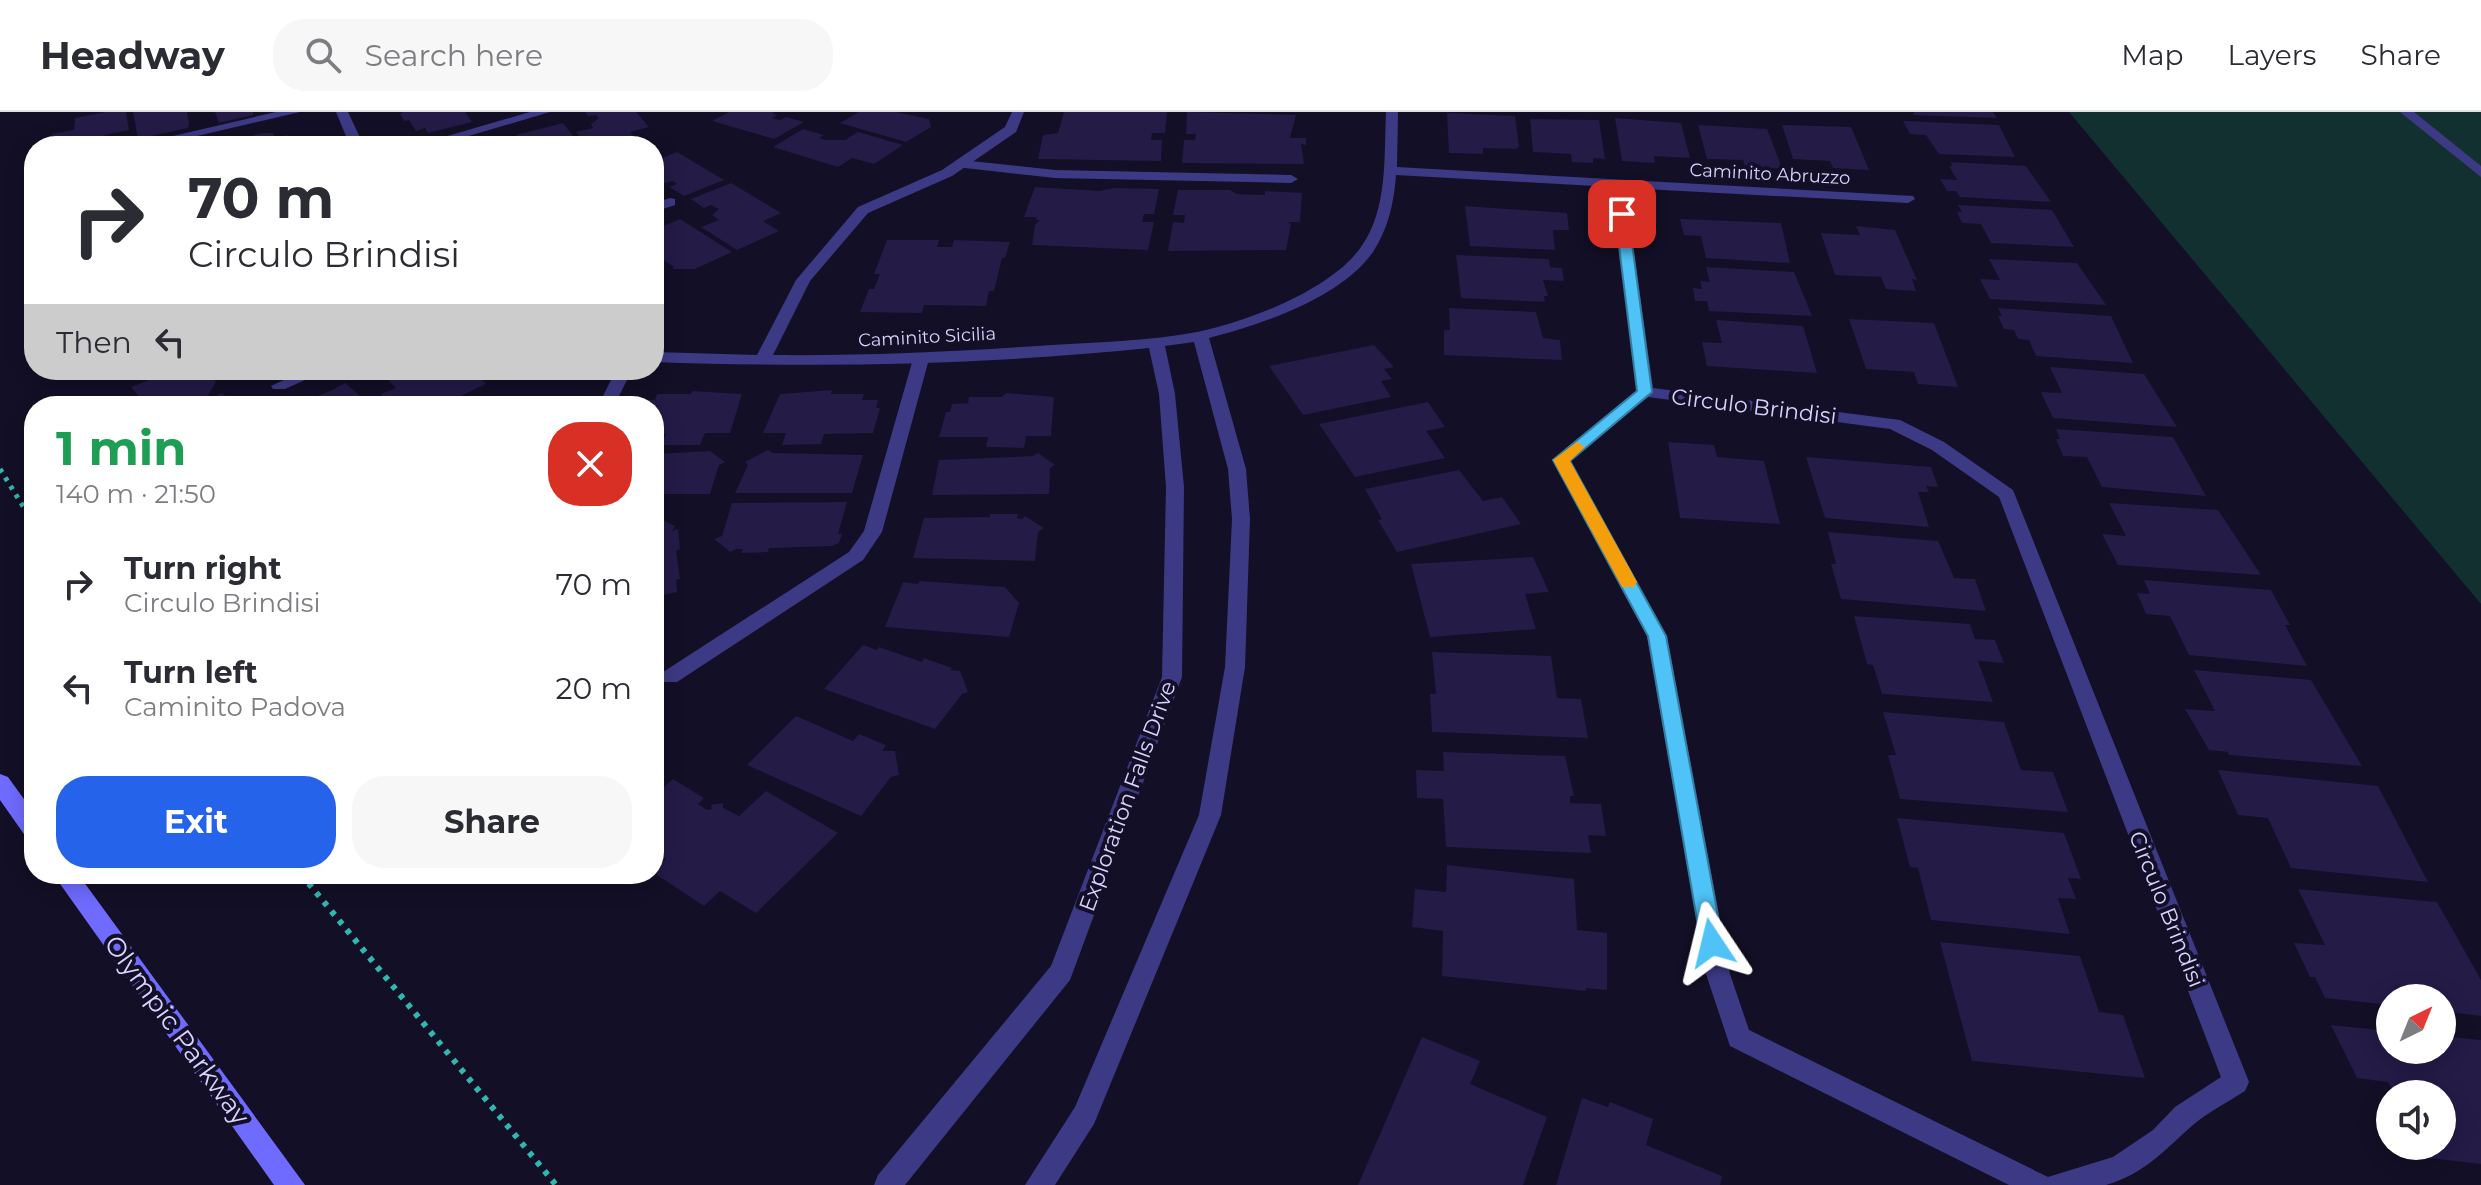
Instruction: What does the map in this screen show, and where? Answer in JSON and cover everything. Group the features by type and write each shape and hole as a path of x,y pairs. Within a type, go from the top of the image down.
{"main road":[{"path":"0,783 24,817"},
{"name":"Olympic Parkway","path":"72,884 291,1185"}],"street":[{"path":"183,136 294,112"},
{"path":"342,112 353,136"},
{"path":"456,136 544,112"},
{"path":"762,362 803,280 863,210 947,173 1011,129 1018,112"},
{"name":"Caminito Sicilia","path":"664,357 762,362 921,359 1156,343 1200,336 1285,306 1314,291 1366,252 1381,225 1390,171 1392,112"},
{"path":"2406,112 2481,173"},
{"path":"961,164 1055,174 1291,179"},
{"name":"Caminito Abruzzo","path":"1390,171 1908,199"},
{"path":"1618,184 1645,392"},
{"path":"664,204 670,202"},
{"path":"1039,1185 1085,1115 1210,815 1235,667 1241,519 1237,469 1200,336"},
{"name":"Exploration Falls Drive","path":"888,1185 1061,972 1172,677 1175,487 1167,394 1156,343"},
{"path":"670,677 856,556 873,532 921,359"},
{"path":"279,386 294,380"},
{"name":"Circulo Brindisi","path":"2038,1185 1739,1038 1718,974 1657,636 1561,460 1645,392 1894,424 1938,446 2007,494 2236,1082 2184,1116 2162,1139 2119,1168 2059,1185"}],"path":[{"path":"0,469 24,508"},
{"path":"309,884 556,1185"}],"green space":[{"path":"2069,112 2481,112 2481,604"}],"building":[{"path":"126,112 129,130 104,136 52,136 74,130 75,118"},
{"path":"133,112 187,112 188,128 137,136"},
{"path":"215,112 253,112 253,115 219,123"},
{"path":"465,112 472,122 428,133 425,128 416,131 409,120 404,121 400,114"},
{"path":"585,112 636,112 649,127 630,132 633,136 579,136 576,132 593,128 591,124 599,118 596,115 588,116"},
{"path":"729,112 772,112 777,116 772,118 780,120 786,117 804,122 774,139 712,121"},
{"path":"859,112 896,112 929,119 931,127 906,142 840,123"},
{"path":"1064,112 1167,112 1165,133 1152,133 1151,140 1162,140 1161,161 1038,159 1043,135 1058,133"},
{"path":"1187,112 1296,115 1290,138 1306,138 1306,145 1301,144 1304,164 1182,163 1184,140 1195,140 1196,134 1186,134"},
{"path":"1914,112 1993,112 1997,118 1913,115"},
{"path":"1447,113 1515,116 1519,146 1516,149 1483,148 1483,154 1449,153"},
{"path":"1615,118 1681,123 1690,158 1654,156 1655,163 1622,161"},
{"path":"1530,119 1599,120 1605,159 1593,158 1593,163 1572,162 1571,154 1533,152"},
{"path":"1903,121 1999,125 2015,157 1939,154 1926,135 1910,134"},
{"path":"563,123 573,136 517,136"},
{"path":"1698,125 1767,129 1782,168 1746,169 1743,160 1707,159"},
{"path":"1782,125 1851,127 1869,170 1833,168 1830,161 1793,159"},
{"path":"803,129 824,135 819,138 825,140 845,140 858,132 903,145 874,164 852,158 838,167 773,147"},
{"path":"273,133 274,136 250,136"},
{"path":"677,152 724,180 684,196 669,187 677,184 673,181 664,183 664,157"},
{"path":"1951,162 2026,166 2051,202 1960,197 1956,191 1947,191 1940,179 1957,180 1949,166 1952,166"},
{"path":"731,183 781,213 763,221 779,231 737,250 701,227 719,220 712,215 719,209 711,205 704,208 691,199"},
{"path":"1035,187 1099,191 1114,188 1159,189 1154,214 1144,214 1142,222 1154,222 1148,250 1032,245 1035,225 1040,220 1024,217"},
{"path":"1178,190 1230,190 1237,194 1265,195 1265,191 1302,193 1300,222 1288,222 1291,224 1286,250 1168,251 1173,222 1184,223 1185,215 1173,215"},
{"path":"1958,205 2052,210 2074,247 1991,243 1981,224 1962,223 1957,212 1962,212"},
{"path":"1465,206 1567,213 1569,230 1553,230 1555,250 1470,246"},
{"path":"680,219 732,252 695,269 673,269 664,260 664,226"},
{"path":"1680,219 1781,223 1790,263 1706,258 1701,236 1684,235"},
{"path":"1856,226 1895,230 1917,280 1912,279 1916,291 1886,289 1881,277 1835,275 1821,233 1860,235"},
{"path":"887,240 939,240 937,247 952,247 954,240 1010,242 1005,258 1002,258 994,291 989,291 986,306 924,305 922,313 860,312 869,289 874,289 880,274 874,274"},
{"path":"1456,255 1549,259 1550,267 1562,268 1564,281 1543,280 1548,296 1544,296 1545,302 1461,298"},
{"path":"1989,259 2077,263 2106,305 1990,299 1980,279 2000,280"},
{"path":"1706,267 1794,272 1812,316 1709,311 1707,301 1695,301 1693,288 1702,289 1700,281 1710,282"},
{"path":"1449,308 1536,312 1543,338 1560,340 1562,360 1444,355 1444,330 1450,330"},
{"path":"1998,308 2111,316 2133,363 2036,356 2029,340 2018,339 2014,330 2004,329"},
{"path":"1849,319 1934,323 1958,387 1918,384 1914,372 1866,369"},
{"path":"1716,320 1803,326 1817,373 1707,366 1702,342 1722,343"},
{"path":"1374,345 1394,367 1384,369 1392,379 1381,381 1391,397 1303,415 1269,366"},
{"path":"2050,367 2144,374 2177,427 2053,418 2041,392 2062,393"},
{"path":"149,380 216,382 209,396 139,396 131,387"},
{"path":"388,380 482,380 486,384 460,396 381,394 396,388"},
{"path":"345,383 360,396 318,396"},
{"path":"832,390 831,394 864,394 862,400 878,400 876,408 880,408 873,433 824,434 821,444 782,445 786,433 763,433 780,394"},
{"path":"692,391 742,394 730,433 705,433 700,445 664,445 664,396 657,394 691,394"},
{"path":"1006,393 1054,397 1051,436 1026,436 1024,448 986,447 988,437 939,437 946,412 950,412 952,404 968,403 969,397 1002,397"},
{"path":"1428,402 1445,427 1426,431 1445,458 1355,477 1319,424"},
{"path":"2056,429 2173,437 2206,496 2102,487 2087,457 2063,456 2056,439 2060,439"},
{"path":"1668,442 1714,445 1717,457 1764,461 1780,524 1680,518"},
{"path":"768,450 773,453 863,455 852,493 735,493 748,465 745,462"},
{"path":"710,451 725,462 719,465 710,494 664,494 664,453"},
{"path":"1038,453 1055,465 1050,468 1049,494 932,495 939,460 1033,456"},
{"path":"1806,457 1931,467 1938,487 1926,486 1929,492 1918,492 1929,527 1825,518"},
{"path":"1459,470 1483,501 1502,497 1521,524 1397,552 1378,520 1382,519 1365,489"},
{"path":"847,502 838,534 842,534 839,543 832,546 769,548 768,552 741,553 743,549 730,552 714,539 722,536 732,503"},
{"path":"2109,503 2218,510 2261,575 2118,565 2102,534 2126,536"},
{"path":"990,514 1018,514 1017,518 1025,516 1044,528 1038,532 1035,561 913,558 924,518 990,517"},
{"path":"664,520 675,526 672,531 678,529 680,549 676,551 680,579 676,580 677,592 664,595"},
{"path":"1828,532 1938,541 1954,578 1975,579 1986,611 1841,599 1831,564 1836,564"},
{"path":"1533,557 1549,592 1525,594 1536,629 1430,637 1411,564"},
{"path":"2144,580 2271,590 2307,666 2189,655 2170,616 2146,614 2137,593 2150,594"},
{"path":"920,581 1005,587 1019,603 1009,637 885,627 903,582 918,584"},
{"path":"1854,616 1970,624 1975,639 1995,640 2004,663 1978,661 1993,702 1882,694 1873,665 1867,664"},
{"path":"863,645 877,650 879,647 922,662 924,658 952,668 950,670 960,671 968,692 962,694 935,729 824,689"},
{"path":"1432,652 1551,656 1557,698 1581,699 1588,738 1432,732 1430,694 1436,694"},
{"path":"2194,670 2311,680 2362,766 2229,755 2228,752 2209,750 2185,709 2215,711"},
{"path":"1883,712 2004,722 2021,770 2053,772 2068,812 1900,799 1888,755 1896,755"},
{"path":"796,716 853,741 859,734 886,745 882,751 895,751 899,775 891,777 861,816 747,765"},
{"path":"1443,752 1565,756 1574,796 1570,796 1570,803 1601,804 1606,836 1588,835 1591,853 1446,847 1443,799 1417,798 1416,770 1444,771"},
{"path":"2218,770 2378,786 2428,882 2291,868 2268,818 2238,815"},
{"path":"673,779 704,798 698,804 707,810 712,809 711,805 723,803 723,808 739,816 766,791 838,833 756,913 720,891 704,906 664,880 664,787"},
{"path":"1897,818 2064,833 2081,879 2068,878 2076,899 2058,898 2070,934 1931,920 1918,868 1910,867"},
{"path":"1447,865 1574,879 1577,930 1607,933 1607,990 1586,988 1586,991 1442,976 1443,931 1412,927 1415,889 1446,892"},
{"path":"2298,889 2437,902 2481,980 2481,1016 2456,1013 2456,984 2376,984 2376,1003 2325,998 2315,977 2310,977 2294,943 2325,945"},
{"path":"1940,942 2080,956 2099,1012 2123,1015 2145,1078 1972,1061"},
{"path":"2331,1025 2376,1030 2376,1064 2456,1064 2456,1037 2481,1040 2481,1164 2446,1160 2456,1160 2456,1080 2357,1078"},
{"path":"1422,1037 1480,1061 1470,1084 1547,1117 1523,1185 1358,1185"},
{"path":"1582,1098 1608,1107 1610,1102 1653,1119 1646,1145 1722,1176 1720,1185 1556,1185"}],"slow traffic":[{"path":"1577,447 1561,460 1628,582"}],"route":[{"path":"1622,214 1645,392 1561,460 1657,636 1712,943"}]}
